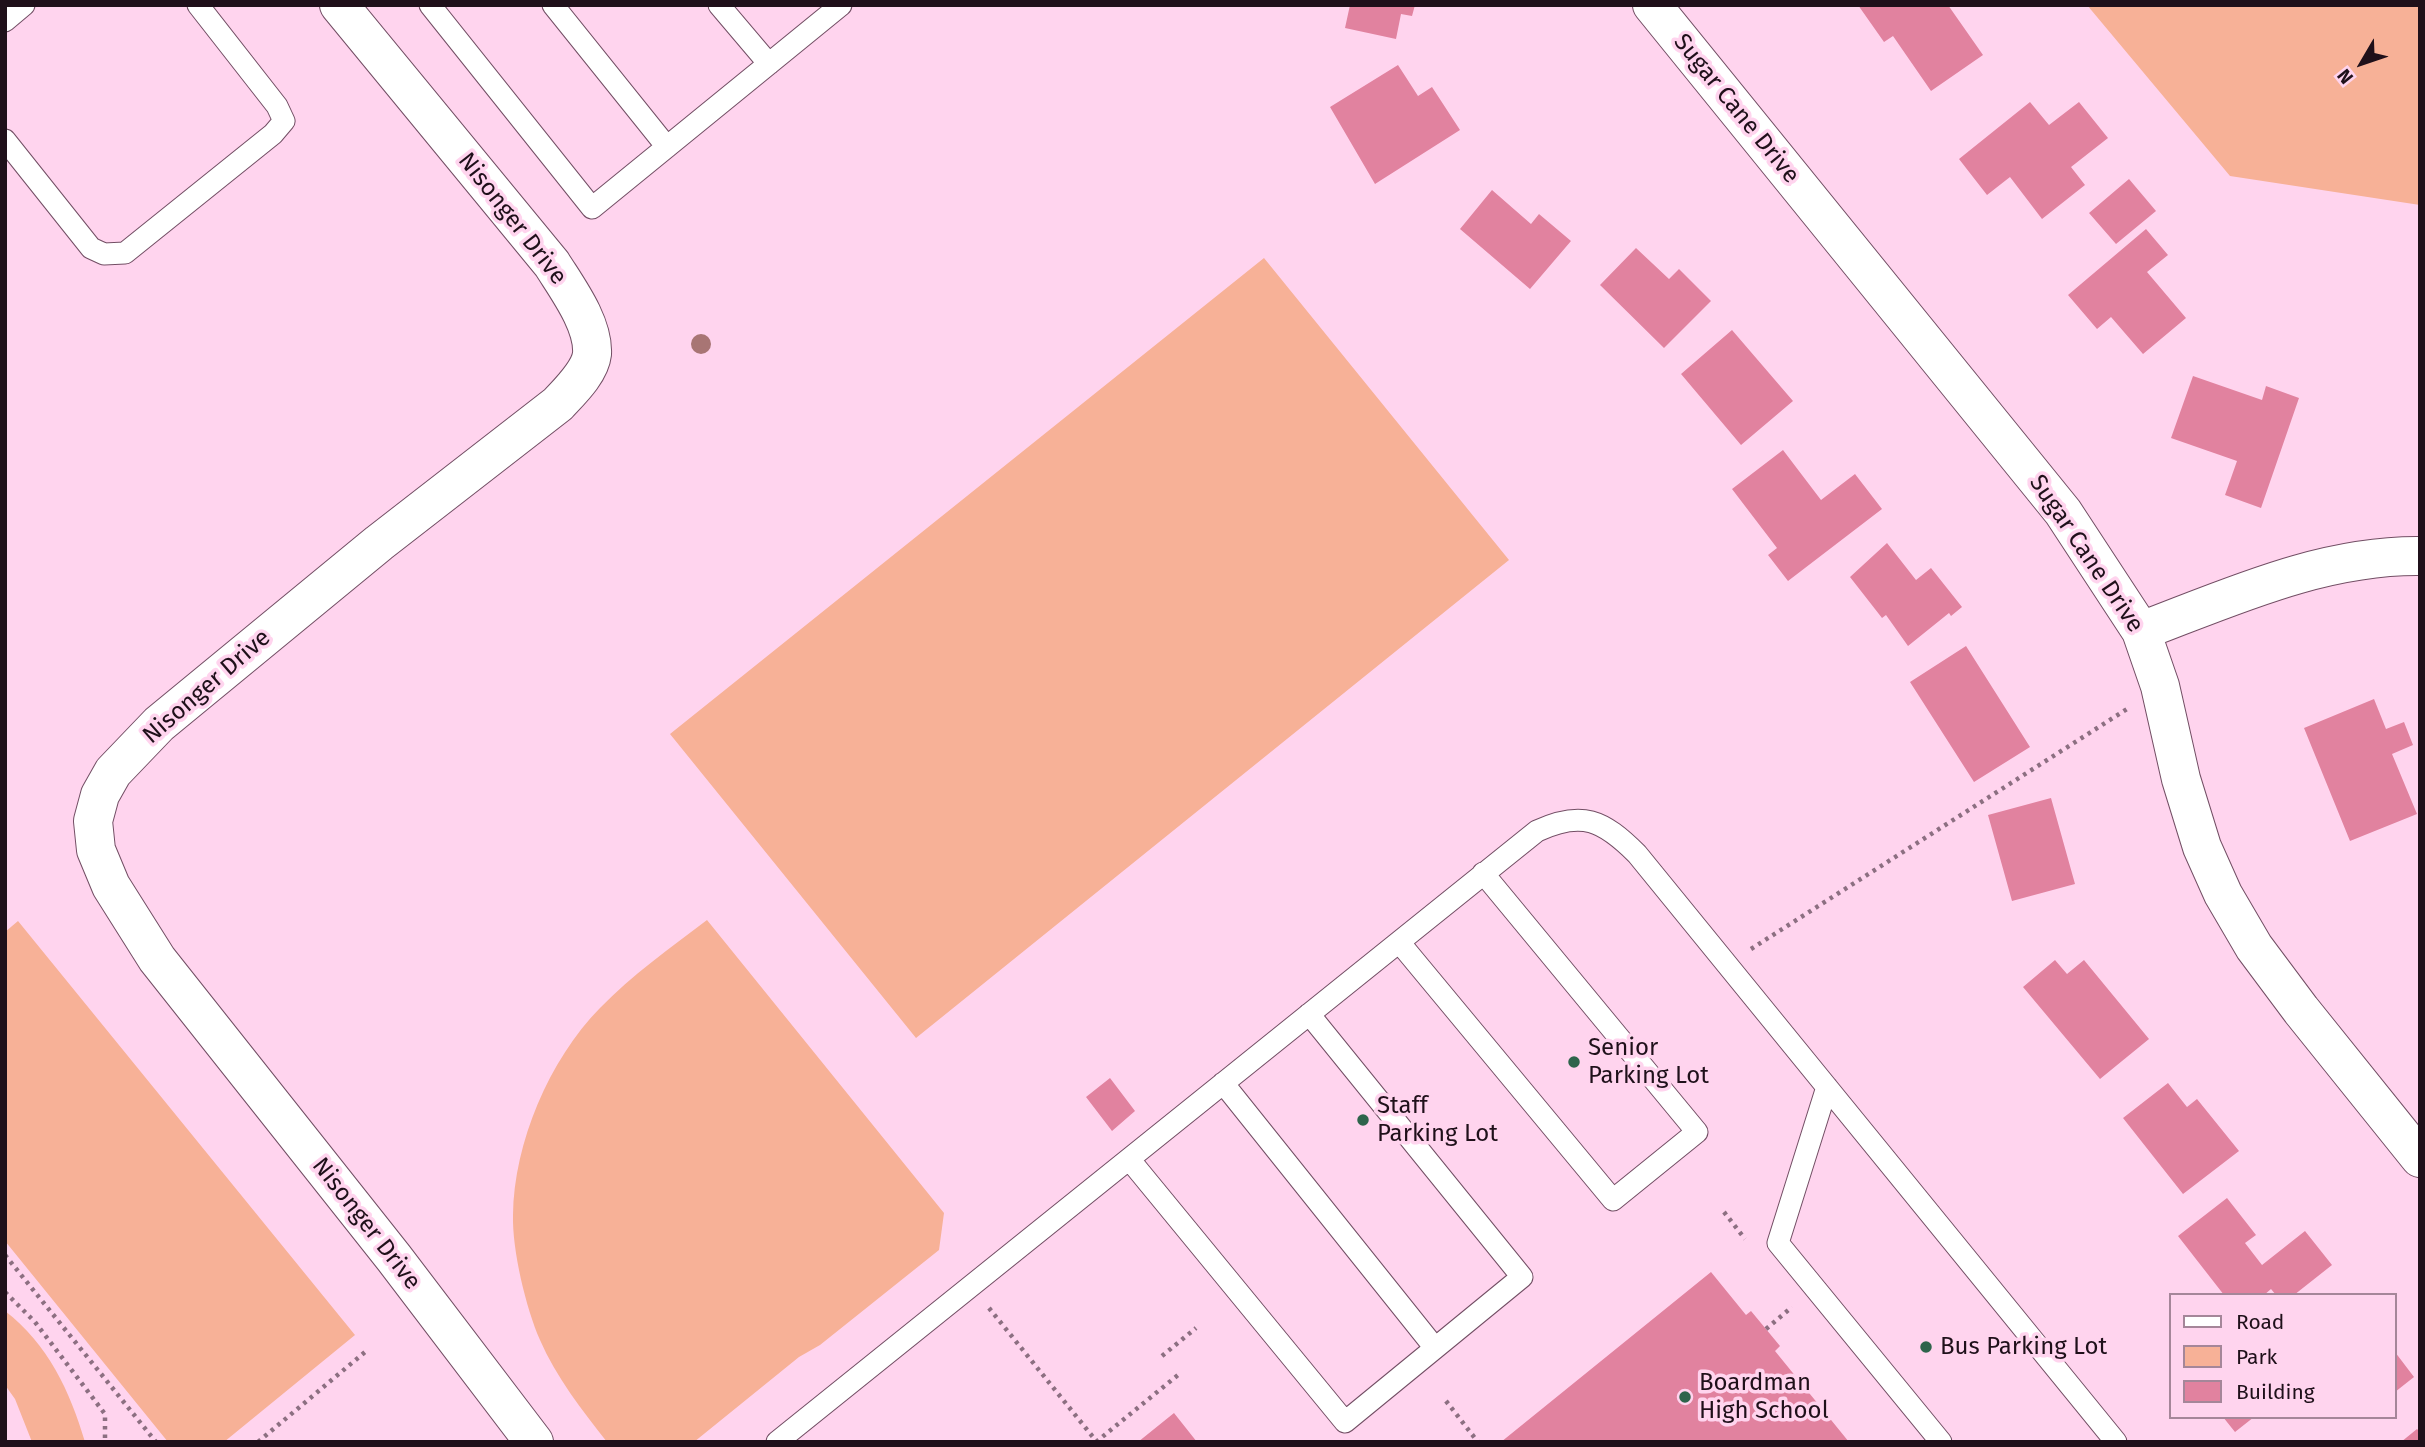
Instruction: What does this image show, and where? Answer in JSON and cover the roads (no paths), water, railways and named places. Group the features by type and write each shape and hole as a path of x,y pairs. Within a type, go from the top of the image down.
{"street":[{"name":"Nisonger Drive","path":"339,5 552,264 581,310 592,355 583,375 558,404 379,543 159,724 113,772 100,795 93,821 96,850 111,886 157,959 394,1258 534,1442"},
{"name":"Sugar Cane Drive","path":"1652,5 2063,512 2141,631 2160,686 2181,779 2202,847 2223,894 2254,947 2301,1010 2420,1158"},
{"path":"2141,631 2280,579 2354,561 2420,556"}],"lane":[{"path":"5,21 24,5"},
{"path":"5,140 91,248 104,254 125,253 273,134 284,121 278,106 198,5"},
{"path":"430,5 592,208 841,5"},
{"path":"553,5 667,147"},
{"path":"719,5 769,64"},
{"path":"777,1442 1537,831 1558,821 1579,820 1600,824 1620,837 1637,854 2116,1442"},
{"path":"1399,942 1613,1200 1697,1132 1483,873"},
{"path":"1129,1159 1345,1422 1521,1277 1309,1014"},
{"path":"1223,1083 1435,1348"},
{"path":"1827,1087 1777,1243 1941,1442"}],"place":[{"name":"Senior Parking Lot","path":"1574,1062"},
{"name":"Staff Parking Lot","path":"1363,1120"},
{"name":"Bus Parking Lot","path":"1926,1347"},
{"name":"Boardman High School","path":"1685,1397"}]}
